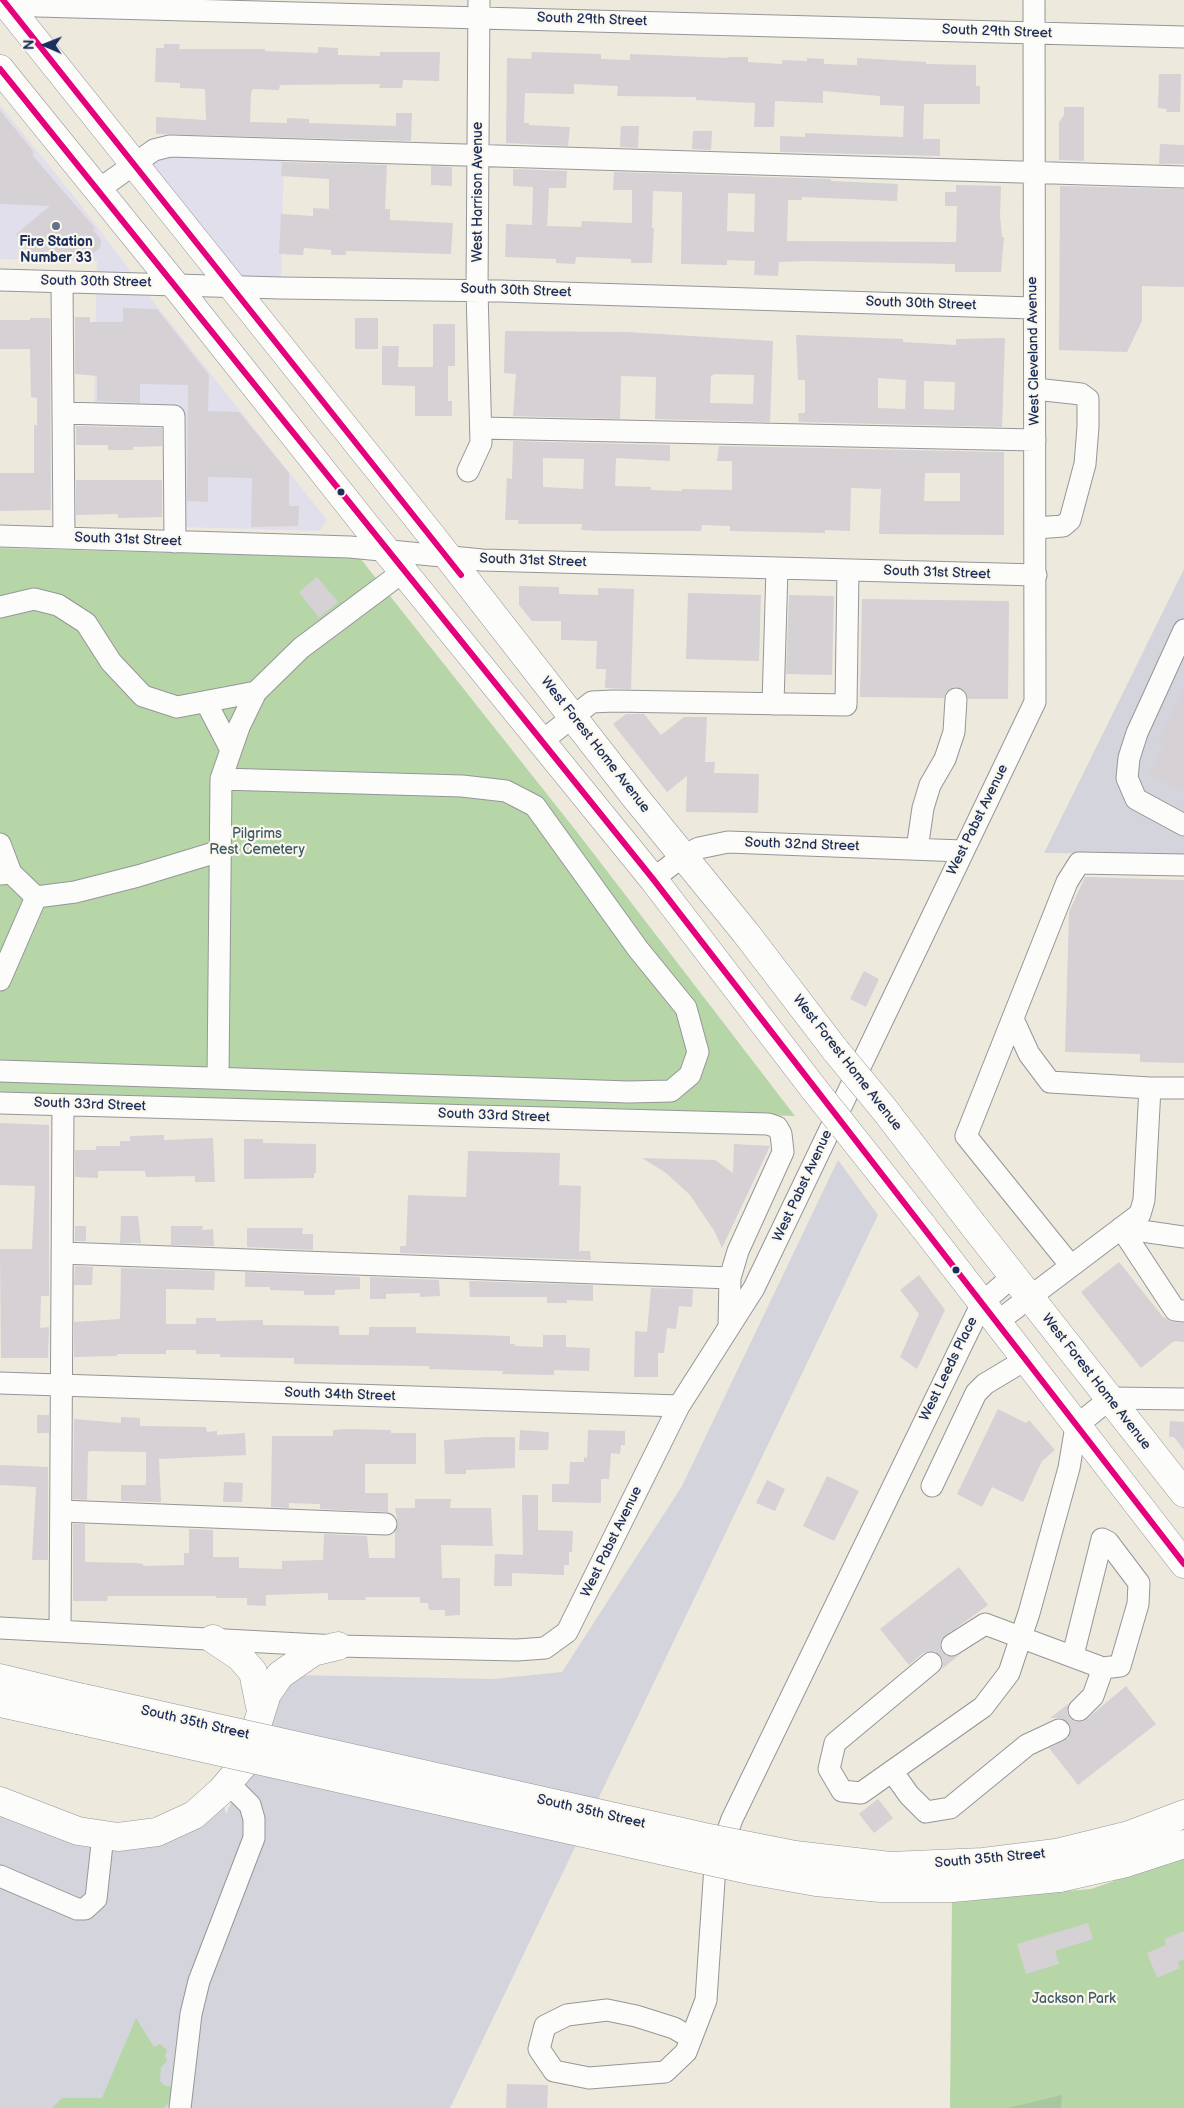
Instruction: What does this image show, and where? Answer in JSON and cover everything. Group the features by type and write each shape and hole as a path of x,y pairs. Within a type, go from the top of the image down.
{"main road":[{"name":"West Forest Home Avenue","path":"3,3 232,286 836,1051 884,1109 1021,1287 1111,1398 1184,1493"},
{"path":"0,69 653,879 1184,1564"},
{"path":"213,1639 240,1657 253,1672 261,1711"},
{"path":"0,1801 78,1831 118,1838 157,1832 194,1815 228,1783 245,1763 267,1694 280,1675 313,1652 338,1646"},
{"name":"South 35th Street","path":"0,1678 81,1709"},
{"name":"South 35th Street","path":"0,1703 81,1709 704,1838 795,1855 890,1866 982,1862 1058,1865 1126,1863 1184,1844"},
{"name":"South 35th Street","path":"1058,1865 1184,1814"}],"street":[{"name":"West Cleveland Avenue","path":"1034,0 1032,308 1035,389 1035,702"},
{"name":"South 29th Street","path":"3,3 479,8 1033,33 1184,37"},
{"name":"West Harrison Avenue","path":"468,472 481,443 477,290 479,8"},
{"path":"98,190 154,150 170,146 1184,177"},
{"name":"South 30th Street","path":"0,280 477,290 1032,308"},
{"path":"62,282 64,538"},
{"path":"1035,389 1081,394 1088,399 1085,464 1070,520 1064,526 1036,528"},
{"path":"63,413 174,416 175,542"},
{"path":"481,428 1035,440"},
{"name":"South 31st Street","path":"0,536 386,550 482,560 1036,575"},
{"path":"773,704 777,568"},
{"path":"542,741 592,702 846,706 848,570"},
{"path":"218,1078 221,779 230,750 256,692 300,648 404,571"},
{"path":"0,607 34,599 58,605 86,624 111,662 143,696 177,707 256,692"},
{"path":"1184,630 1136,733 1129,758 1127,778 1136,799 1184,825"},
{"path":"917,849 923,808 930,785 945,759 954,732 956,698"},
{"path":"206,702 230,750"},
{"name":"West Pabst Avenue","path":"338,1646 517,1650 545,1648 567,1632 679,1406 754,1288 1035,702"},
{"path":"0,1071 629,1092 671,1091 690,1075 698,1052 686,1008 638,949 535,806 506,791 462,786 221,779"},
{"name":"South 32nd Street","path":"653,879 683,856 699,848 728,842 962,851"},
{"path":"0,844 5,873 36,897 75,892 138,876 220,851"},
{"path":"1070,1266 966,1136 1067,882 1079,863 1184,865"},
{"path":"0,980 36,897"},
{"path":"1013,1018 1029,1054 1050,1082 1150,1088 1184,1088"},
{"path":"989,1312 1021,1287 1070,1266 1140,1214 1144,1200 1150,1088"},
{"name":"South 33rd Street","path":"0,1103 768,1124 776,1127 781,1134 783,1152 738,1251 730,1278 729,1326"},
{"path":"60,1631 63,1105"},
{"path":"1121,1228 1184,1238"},
{"path":"1121,1228 1175,1310 1184,1310"},
{"path":"62,1253 730,1278"},
{"name":"West Leeds Place","path":"691,2038 674,2028 636,2016 607,2010 567,2015 545,2026 539,2049 554,2071 589,2078 666,2072 686,2052 706,2000 714,1866 736,1811 950,1367 989,1312"},
{"path":"932,1486 978,1391 984,1384 1025,1360"},
{"path":"950,1367 978,1391"},
{"name":"South 34th Street","path":"0,1383 679,1406"},
{"path":"932,1663 835,1743 829,1769 842,1791 861,1793 982,1707 1009,1673 1069,1468 1076,1426 1111,1398 1184,1399"},
{"path":"61,1510 386,1524"},
{"path":"952,1645 985,1624 1103,1668 1120,1666 1138,1604 1139,1582 1108,1542 1102,1539 1072,1655"},
{"path":"0,1628 338,1646"},
{"path":"1078,1710 1093,1696 1103,1668"},
{"path":"892,1771 909,1795 926,1812 950,1808 1027,1745 1059,1730"},
{"path":"180,2108 191,2014 199,1981 254,1838 254,1819 250,1805 228,1783"},
{"path":"0,1876 77,1909 84,1909 96,1899 103,1835"}],"shaded area":[{"path":"0,105 80,204 157,306 327,520 320,531 180,527 179,412 94,408 97,261 0,259"},
{"path":"154,150 284,150 281,288 232,286 134,164"},
{"path":"1184,569 1184,854 1044,853"},
{"path":"838,1160 878,1215 450,2108 0,2108 0,1801 118,1837 221,1791 226,1814 270,1718 294,1675 493,1679 562,1672 682,1486"}],"green space":[{"name":"Pilgrims Rest Cemetery","path":"0,548 360,558 577,832 795,1116 0,1092"},
{"name":"Jackson Park","path":"1184,1857 1184,2108 950,2108 952,1900 1091,1889"},
{"path":"136,2018 154,2047 160,2044 167,2050 165,2056 167,2061 161,2067 160,2081 165,2086 170,2086 173,2097 164,2108 52,2108 62,2098 102,2098"},
{"path":"1062,2095 1061,2108 1008,2108"}],"building":[{"path":"164,44 180,44 179,49 265,49 265,51 318,53 318,47 338,48 338,55 380,56 380,52 440,52 439,81 403,80 402,88 379,88 380,84 280,85 279,90 253,89 251,93 250,122 287,123 287,118 309,119 309,123 396,126 396,113 412,113 411,141 156,134 156,117 206,120 205,89 180,88 180,83 155,82 156,48 164,48"},
{"path":"532,52 601,54 601,59 630,60 630,54 728,58 748,57 748,62 782,64 782,60 807,61 807,58 824,59 824,64 857,65 857,58 926,62 926,64 976,65 976,86 980,86 980,104 924,104 923,139 940,139 940,156 780,152 780,136 805,137 805,133 903,137 904,106 880,105 880,96 823,91 823,103 775,101 774,127 754,127 755,103 696,100 696,97 617,96 618,86 574,84 574,94 525,93 524,123 529,123 529,125 570,127 568,146 506,143 507,58 531,59"},
{"path":"1159,74 1181,74 1180,112 1166,112 1167,109 1158,108"},
{"path":"1064,107 1084,107 1084,161 1059,160 1059,122 1064,115"},
{"path":"0,110 33,151 33,156 95,228 93,230 101,240 100,248 93,253 80,252 74,257 33,255 16,234 50,206 0,204"},
{"path":"621,126 639,126 638,148 620,147"},
{"path":"693,131 712,131 711,150 692,149"},
{"path":"1160,144 1184,145 1184,164 1159,164"},
{"path":"282,162 387,165 385,209 390,209 390,220 453,223 451,254 346,251 346,255 331,255 331,250 304,248 303,255 279,254 281,214 313,216 313,208 329,209 329,179 281,176"},
{"path":"431,166 452,167 452,186 431,185"},
{"path":"513,169 567,171 566,188 549,188 547,226 581,227 582,221 632,223 632,190 613,190 614,172 831,179 831,181 898,184 897,201 802,197 802,200 788,200 787,241 956,242 957,206 945,206 945,192 956,192 956,185 1001,186 1000,216 1002,237 1004,237 1001,272 955,272 955,264 807,261 779,262 778,276 754,275 755,261 727,260 727,265 681,264 682,192 653,191 652,228 654,228 652,263 631,263 631,259 576,257 575,264 556,263 556,259 505,257 506,224 532,225 533,187 513,186","holes":["728,193 755,194 754,232 727,231"]},
{"path":"1060,186 1184,189 1184,287 1142,286 1142,321 1127,352 1059,350"},
{"path":"123,308 157,309 209,375 208,411 239,412 289,473 289,506 299,506 298,526 251,527 252,478 208,477 208,502 187,501 188,385 140,384 140,403 97,401 97,376 75,374 75,317 90,317 90,322 123,322"},
{"path":"30,318 50,318 51,510 0,511 0,473 34,473 34,425 37,425 37,398 31,397 30,349 0,349 0,320 30,320"},
{"path":"355,318 378,318 378,349 355,349"},
{"path":"433,324 455,324 455,366 448,366 448,401 452,401 452,416 415,416 415,386 382,385 382,346 399,346 398,367 433,367"},
{"path":"505,331 627,332 773,341 770,422 655,419 656,377 621,376 620,419 513,416 516,374 504,373","holes":["715,374 754,375 753,404 710,403 711,376"]},
{"path":"796,335 903,339 903,342 956,345 956,339 1005,338 1002,427 799,422 798,413 805,413 805,380 798,380","holes":["878,378 906,380 905,409 878,408","924,381 955,382 954,410 924,409"]},
{"path":"76,426 162,428 162,446 133,447 133,450 108,450 108,445 76,445"},
{"path":"513,441 670,445 670,461 616,458 615,486 651,487 651,490 682,491 682,489 732,490 732,461 717,461 719,446 1004,452 1004,535 879,534 881,489 851,488 850,531 825,530 825,533 730,531 730,526 702,525 701,531 601,531 581,530 582,524 518,524 519,520 505,520 507,478 512,479","holes":["543,458 584,459 583,489 543,487","925,473 960,473 960,501 924,501"]},
{"path":"76,480 162,480 162,517 118,518 118,514 76,515"},
{"path":"317,577 338,602 319,618 299,592"},
{"path":"519,586 559,587 559,594 598,595 598,588 634,589 631,689 605,688 606,669 596,669 597,641 561,640 561,621 532,621 519,605"},
{"path":"688,593 761,595 759,661 686,659"},
{"path":"789,595 834,596 832,675 786,674"},
{"path":"862,599 1009,601 1008,699 968,699 963,689 956,687 946,692 944,698 860,697"},
{"path":"1184,688 1184,792 1149,775 1165,743 1159,740"},
{"path":"626,714 644,714 661,735 684,717 707,717 705,762 715,762 714,773 759,774 758,813 686,812 687,776 667,792 613,724"},
{"path":"1085,877 1184,880 1184,1063 1140,1062 1140,1054 1065,1052 1069,912"},
{"path":"864,971 879,979 866,1007 850,999"},
{"path":"0,1123 49,1125 49,1296 41,1296 40,1328 49,1327 48,1358 1,1358 0,1249 32,1249 35,1186 0,1185"},
{"path":"164,1135 164,1140 213,1138 215,1182 195,1182 195,1176 146,1177 145,1171 98,1171 98,1178 75,1177 75,1150 96,1150 96,1146 120,1146 120,1141 130,1141 130,1136"},
{"path":"244,1139 263,1139 263,1143 316,1144 316,1173 314,1173 314,1178 244,1179"},
{"path":"734,1144 770,1146 722,1248 715,1232 690,1195 666,1173 642,1158 715,1160 733,1173"},
{"path":"468,1151 560,1153 559,1185 581,1186 579,1251 590,1251 591,1260 400,1253 400,1246 406,1246 408,1195 466,1197"},
{"path":"121,1216 138,1216 141,1243 120,1243"},
{"path":"75,1226 86,1226 86,1241 75,1241"},
{"path":"171,1226 203,1226 202,1230 213,1229 214,1246 171,1245"},
{"path":"247,1228 303,1228 302,1234 313,1234 313,1250 247,1247"},
{"path":"1119,1262 1163,1317 1173,1322 1184,1323 1184,1342 1174,1341 1141,1368 1081,1292"},
{"path":"75,1266 93,1267 92,1285 74,1285"},
{"path":"121,1268 215,1271 214,1290 166,1289 166,1324 196,1324 196,1318 216,1318 216,1321 263,1320 263,1325 339,1326 339,1335 369,1335 369,1327 416,1327 416,1333 510,1336 510,1344 515,1344 515,1346 543,1347 543,1335 566,1335 566,1347 590,1348 589,1371 554,1370 554,1375 502,1374 503,1371 429,1369 429,1366 294,1364 294,1358 220,1357 220,1354 196,1354 196,1350 166,1350 166,1354 117,1354 117,1356 74,1357 74,1322 120,1319"},
{"path":"245,1272 360,1277 360,1289 335,1290 335,1295 304,1295 304,1291 270,1290 270,1287 245,1287"},
{"path":"919,1275 945,1310 917,1369 900,1357 919,1314 900,1290"},
{"path":"370,1277 439,1280 440,1296 420,1297 420,1293 386,1294 386,1299 370,1299"},
{"path":"469,1281 593,1285 593,1301 567,1300 567,1303 547,1303 547,1297 470,1297"},
{"path":"651,1288 693,1289 692,1307 679,1306 676,1329 667,1328 664,1353 658,1353 658,1377 634,1377 635,1331 647,1332"},
{"path":"998,1409 1026,1423 1029,1420 1055,1450 1042,1461 1023,1502 992,1487 982,1507 957,1494"},
{"path":"37,1415 49,1415 49,1433 37,1433"},
{"path":"121,1417 140,1418 140,1426 206,1427 207,1432 217,1431 217,1435 245,1433 246,1455 159,1459 161,1502 121,1501 121,1485 145,1485 146,1452 90,1451 88,1452 87,1500 73,1499 74,1419 121,1423"},
{"path":"1170,1421 1184,1422 1184,1450 1174,1437 1169,1437"},
{"path":"333,1430 391,1430 391,1433 416,1433 416,1464 365,1464 365,1493 388,1493 388,1512 320,1509 320,1504 289,1503 289,1508 271,1507 272,1436 333,1436"},
{"path":"520,1430 549,1432 548,1450 519,1450"},
{"path":"588,1430 625,1431 625,1445 621,1445 620,1454 611,1453 609,1479 601,1479 601,1503 552,1502 552,1484 569,1484 570,1462 584,1462 584,1457 587,1458"},
{"path":"515,1437 515,1468 466,1470 466,1474 445,1474 444,1440"},
{"path":"0,1465 48,1467 48,1560 32,1560 36,1487 0,1485"},
{"path":"827,1476 859,1491 834,1541 803,1526"},
{"path":"767,1480 785,1489 775,1511 756,1503"},
{"path":"224,1482 243,1483 242,1502 223,1502"},
{"path":"522,1495 538,1495 538,1530 573,1531 572,1552 569,1552 569,1565 564,1565 564,1575 512,1573 512,1586 494,1586 495,1554 523,1555"},
{"path":"415,1499 451,1499 450,1508 491,1508 493,1546 441,1545 442,1578 460,1578 460,1615 445,1616 445,1610 429,1610 428,1603 420,1603 420,1597 366,1597 365,1600 328,1600 328,1593 266,1595 266,1606 247,1605 247,1598 216,1598 216,1596 108,1596 107,1601 73,1601 73,1524 85,1524 85,1562 134,1563 143,1564 143,1566 184,1565 184,1553 189,1553 189,1529 213,1530 213,1557 239,1557 239,1568 282,1569 282,1561 323,1560 324,1534 367,1536 369,1558 395,1558 395,1532 398,1524 395,1508 415,1508"},
{"path":"959,1567 988,1605 941,1639 942,1652 947,1656 958,1656 942,1669 943,1660 935,1651 923,1653 909,1665 880,1629"},
{"path":"1126,1686 1156,1724 1078,1785 1049,1748 1069,1738 1070,1725 1061,1718 1050,1718 1068,1704 1067,1713 1070,1718 1075,1722 1083,1722"},
{"path":"878,1799 893,1818 874,1833 859,1814"},
{"path":"1088,1923 1093,1939 1055,1951 1059,1964 1026,1974 1017,1944"},
{"path":"1184,1931 1184,1959 1178,1962 1180,1968 1157,1978 1147,1953 1166,1945 1164,1939"},
{"path":"507,2084 548,2085 547,2108 506,2108"}],"transit line":[{"path":"3,0 461,575"},
{"path":"0,69 653,879 1184,1564"}],"place":[{"name":"Fire Station Number 33","path":"56,226"}]}
